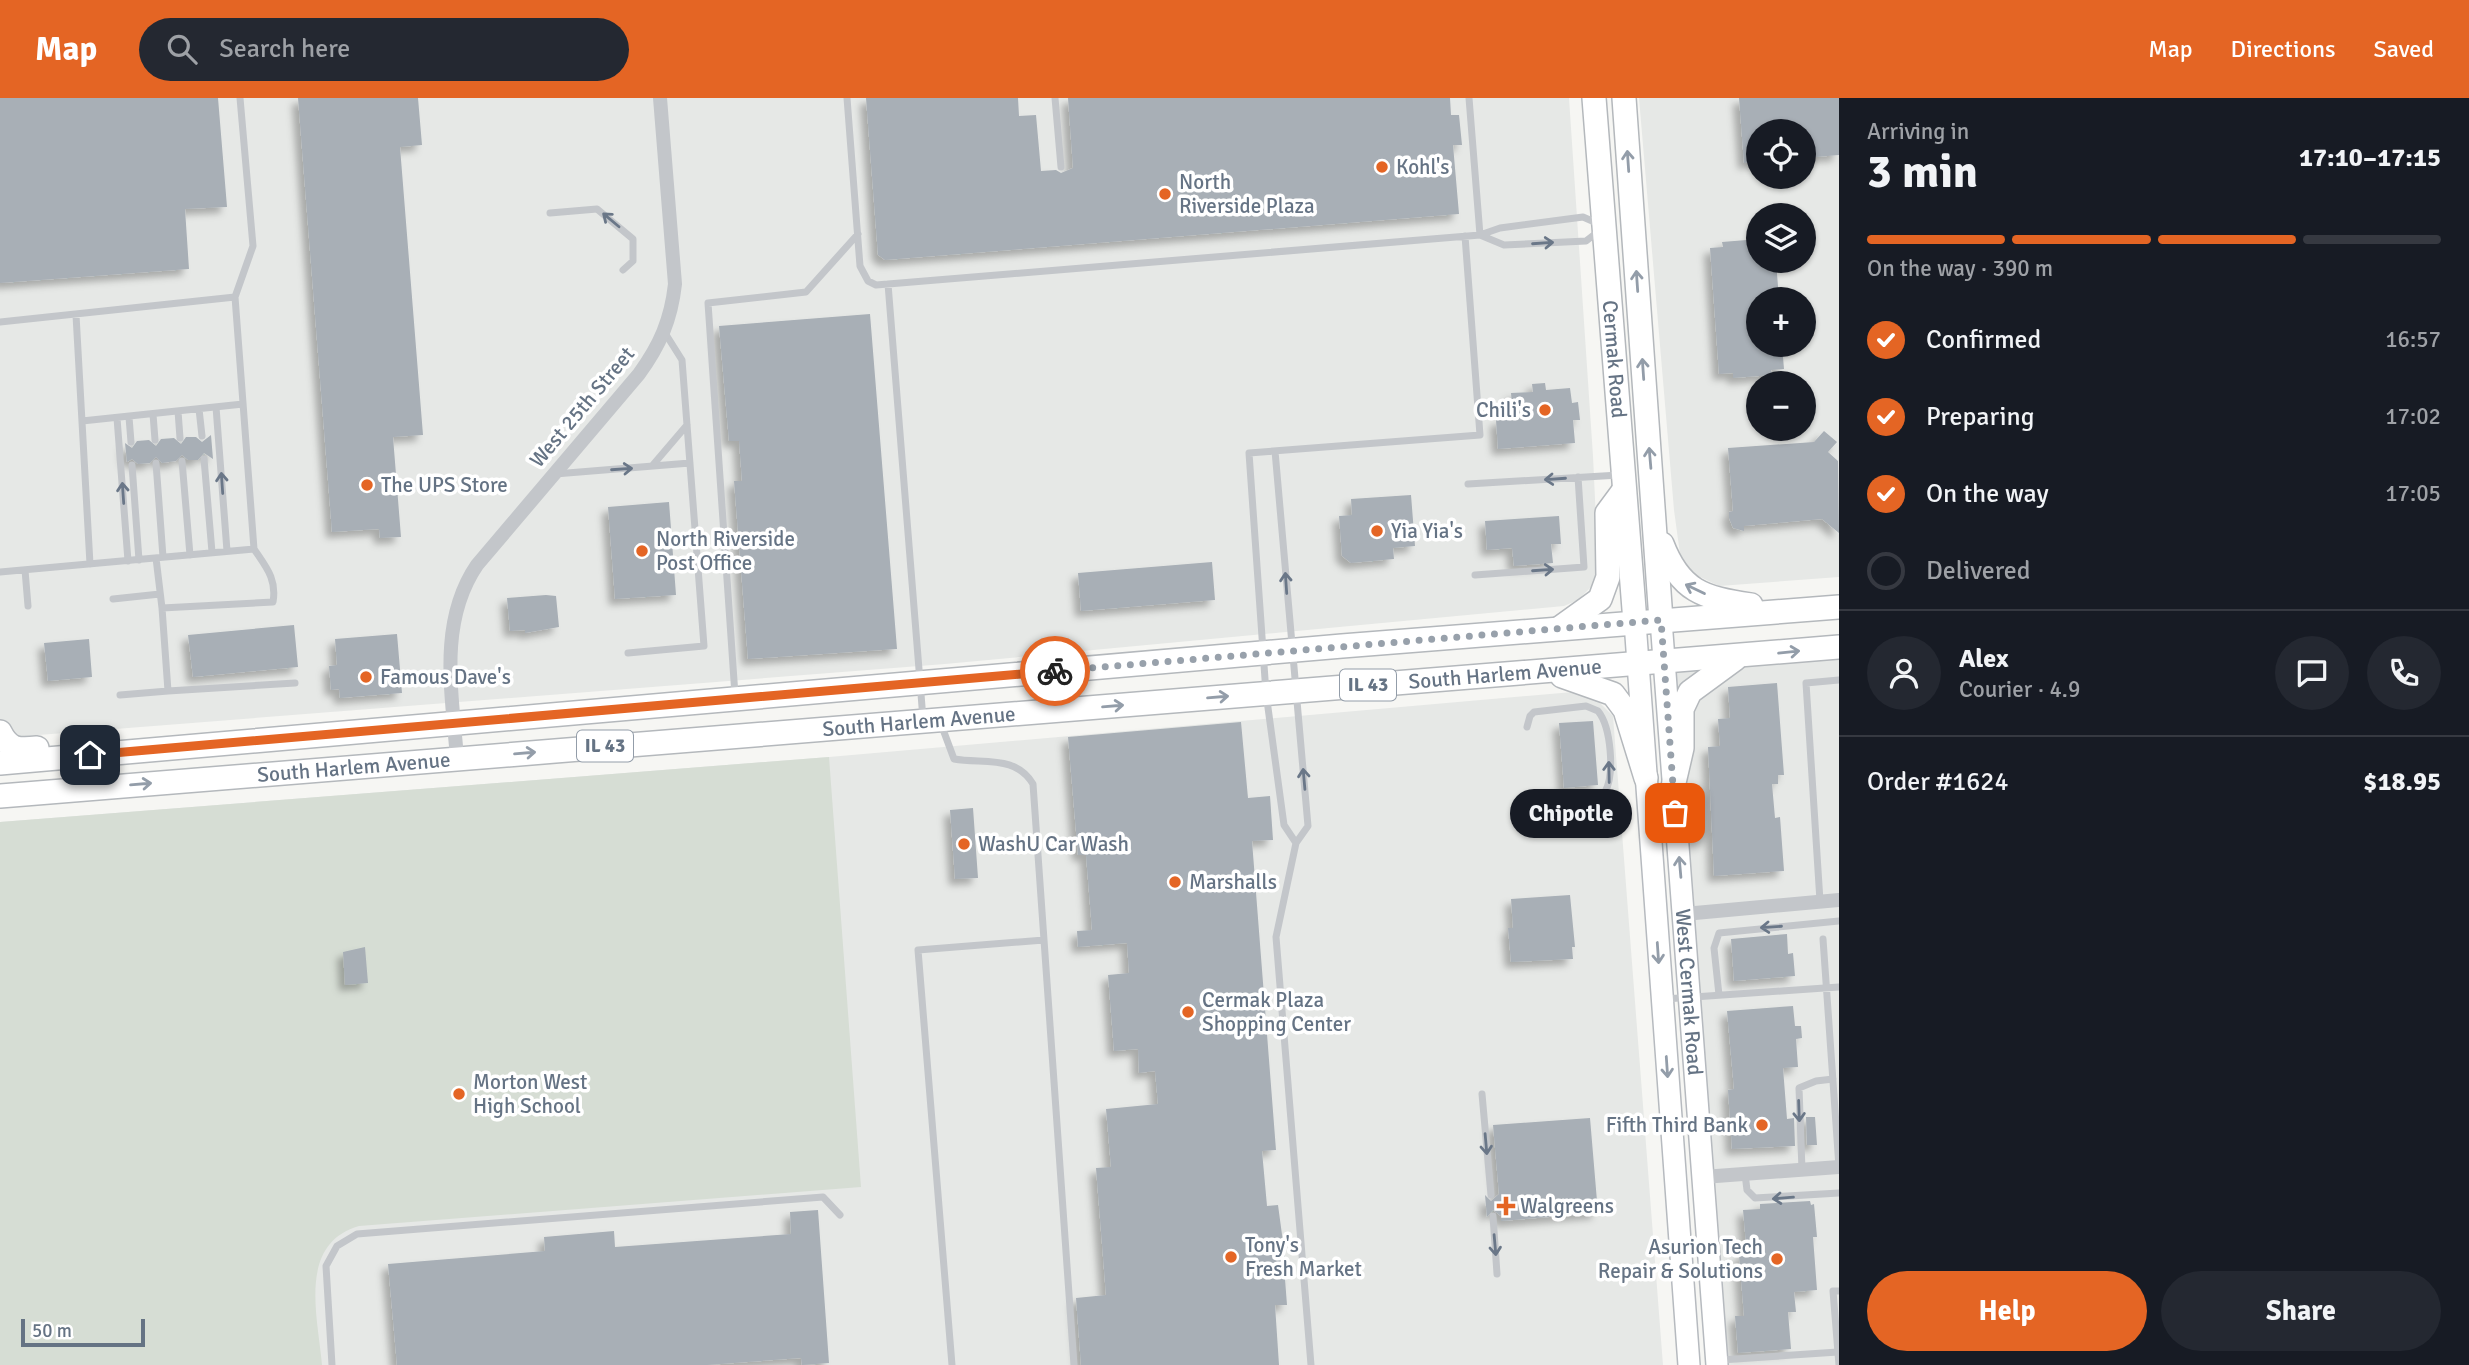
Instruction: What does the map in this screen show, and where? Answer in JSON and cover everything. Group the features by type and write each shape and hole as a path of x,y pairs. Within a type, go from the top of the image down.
{"main road":[{"name":"Cermak Road","path":"1594,98 1635,622"},
{"name":"Cermak Road","path":"1624,98 1661,620"},
{"path":"1559,628 1600,599 1608,577 1607,513 1623,482"},
{"path":"1654,516 1673,572 1684,584 1734,602 1785,610"},
{"name":"South Harlem Avenue","path":"0,763 1264,653 1839,607"},
{"name":"West Cermak Road","path":"1661,620 1717,1363"},
{"name":"West Cermak Road","path":"1635,622 1657,1000 1689,1365"},
{"name":"South Harlem Avenue","path":"0,796 1839,647"},
{"path":"1673,787 1682,748 1682,709 1690,692 1739,657"},
{"path":"1549,672 1614,694 1625,710 1646,778"},
{"path":"0,732 6,745 17,750 82,745 113,753"}],"street":[{"name":"West 25th Street","path":"457,758 451,650 457,603 477,565 639,374 664,333 672,312 675,284 660,98"},
{"path":"1684,914 1839,900"},
{"path":"1703,1177 1839,1167"}],"lane":[{"path":"162,608 273,602 275,588 271,574 254,549 235,297 253,246 240,98"},
{"path":"847,98 862,274 876,285 1480,235 1500,228 1583,217 1604,226 1586,240 1571,242 1504,245 1480,235"},
{"path":"1055,98 1060,167"},
{"path":"1469,98 1480,235"},
{"path":"550,213 597,209 633,239 633,261 623,270"},
{"path":"736,699 708,303 806,292 858,234"},
{"path":"1296,844 1284,825 1266,693 1249,453 1480,435 1465,236"},
{"path":"888,284 920,683 931,721 954,759 976,763 1009,763 1025,771 1033,784 1074,1365"},
{"path":"0,322 235,297"},
{"path":"76,314 90,564"},
{"path":"628,653 704,646 682,360 664,333"},
{"path":"82,421 243,404"},
{"path":"216,407 227,551"},
{"path":"199,409 202,436"},
{"path":"178,411 180,438"},
{"path":"153,414 155,440"},
{"path":"129,417 131,442"},
{"path":"117,418 128,561"},
{"path":"651,466 687,425"},
{"path":"1275,451 1294,691 1308,826 1296,844 1276,937 1311,1365"},
{"path":"204,459 212,552"},
{"path":"182,461 190,555"},
{"path":"156,463 160,594 168,691"},
{"path":"554,474 690,463"},
{"path":"132,465 139,560"},
{"path":"1468,484 1578,477 1623,482"},
{"path":"1475,575 1584,567 1578,477"},
{"path":"0,572 254,549"},
{"path":"25,570 28,606"},
{"path":"113,599 160,594"},
{"path":"1820,901 1806,683 1839,680"},
{"path":"120,695 295,683"},
{"path":"1527,727 1534,712 1586,706 1598,711 1606,724 1610,778 1605,792 1594,797 1534,801"},
{"path":"1719,995 1714,948 1719,933 1839,922"},
{"path":"1823,939 1839,1167"},
{"path":"952,1365 918,950 1044,940"},
{"path":"1657,1000 1839,987"},
{"path":"1802,1170 1799,1088 1816,1081 1833,1079"},
{"path":"1482,1094 1490,1195"},
{"path":"1745,1174 1747,1189 1755,1198 1839,1193"},
{"path":"332,1365 326,1266 337,1246 356,1234 823,1197 840,1215"},
{"path":"1493,1216 1497,1274"},
{"path":"1839,1291 1833,1291 1839,1365"},
{"path":"1717,1363 1838,1352"}],"shaded area":[{"name":"North Riverside Plaza","path":"0,98 1569,98 1593,456 1598,563 1594,584 1578,600 1564,606 945,664 0,738"},
{"path":"1639,98 1839,98 1839,577 1719,586 1694,574 1680,554"},
{"path":"1839,651 1839,1365 1721,1365 1670,667"},
{"path":"1573,692 1596,699 1613,716 1663,1365 0,1365 0,822 829,757"},
{"name":"Morton West High School","path":"829,757 861,1187 359,1226 339,1235 327,1249 319,1265 316,1305 322,1365 0,1365 0,822"}],"building":[{"path":"0,98 218,98 227,207 185,209 189,269 0,283"},
{"path":"298,98 418,98 422,145 400,147 423,435 393,437 401,537 380,538 379,529 332,532"},
{"name":"North Riverside Plaza","path":"866,98 1018,98 1019,116 1036,115 1041,171 1056,170 1061,173 1073,168 1068,98 1450,98 1451,115 1459,115 1462,145 1453,145 1459,214 885,260 878,255"},
{"path":"1739,98 1839,98 1839,155 1816,157 1816,119 1746,119 1744,163"},
{"path":"1746,240 1746,273 1777,273 1778,287 1746,287 1746,357 1783,357 1784,369 1746,371 1746,377 1733,378 1733,373 1719,374 1710,248 1723,247 1722,242"},
{"path":"870,314 897,649 748,659 734,481 742,481 739,441 729,441 719,326"},
{"name":"Chili's","path":"1545,383 1546,390 1570,388 1572,403 1578,402 1580,420 1573,420 1575,443 1498,449 1496,420 1513,418 1511,393 1533,392 1532,384"},
{"path":"1824,431 1837,442 1828,452 1838,461 1839,533 1822,519 1744,526 1744,531 1733,528 1729,518 1729,512 1733,511 1728,448 1816,440"},
{"path":"211,435 213,459 204,453 198,460 188,460 182,455 176,461 162,463 156,457 150,463 138,464 132,459 127,462 125,443 132,448 137,441 149,440 156,446 161,439 174,438 181,444 186,437 196,437 202,442"},
{"name":"Yia Yia's","path":"1411,495 1415,546 1393,548 1394,559 1351,563 1342,556 1339,516 1352,515 1351,499"},
{"name":"North Riverside Post Office","path":"669,502 676,595 615,599 608,507"},
{"path":"1559,516 1561,544 1551,544 1553,563 1514,566 1512,548 1487,550 1485,521"},
{"path":"1212,562 1215,600 1081,611 1078,573"},
{"path":"556,596 559,627 525,633 525,630 510,631 507,598"},
{"path":"294,625 298,667 193,677 188,635"},
{"name":"Famous Dave's","path":"397,634 402,693 340,698 339,689 331,690 329,666 337,665 335,639"},
{"path":"89,639 92,677 48,681 44,643"},
{"path":"1777,683 1784,775 1778,775 1778,784 1772,784 1775,818 1780,817 1784,871 1714,876 1708,747 1720,746 1718,719 1730,718 1728,687"},
{"path":"1593,721 1598,785 1564,788 1559,723"},
{"name":"Cermak Plaza Shopping Center","path":"1241,722 1248,798 1270,796 1273,840 1252,841 1276,1150 1262,1151 1267,1206 1278,1205 1288,1279 1285,1279 1287,1305 1275,1305 1279,1365 1081,1365 1076,1298 1106,1295 1096,1168 1111,1167 1106,1109 1158,1104 1155,1071 1139,1073 1138,1049 1114,1051 1108,975 1129,973 1127,943 1078,947 1077,931 1092,930 1086,855 1078,855 1068,737"},
{"name":"WashU Car Wash","path":"973,808 978,878 955,879 950,810"},
{"path":"1570,895 1575,947 1572,947 1573,959 1511,962 1508,928 1513,928 1511,899"},
{"path":"1787,934 1788,954 1793,953 1795,976 1734,981 1731,939"},
{"path":"365,947 368,983 345,985 343,952"},
{"path":"1793,1006 1795,1026 1801,1026 1802,1038 1796,1039 1798,1067 1783,1068 1787,1119 1794,1118 1795,1146 1732,1149 1728,1090 1734,1089 1727,1011"},
{"path":"1806,1117 1815,1117 1817,1145 1807,1145"},
{"name":"Walgreens","path":"1590,1118 1598,1213 1501,1221 1501,1216 1493,1210 1487,1217 1485,1195 1491,1201 1499,1194 1493,1125"},
{"path":"1810,1201 1811,1205 1814,1204 1817,1237 1813,1237 1817,1290 1794,1292 1796,1312 1788,1312 1791,1349 1738,1353 1735,1316 1744,1316 1739,1255 1747,1254 1743,1210 1760,1209 1760,1204"},
{"path":"818,1210 829,1363 802,1365 801,1358 707,1365 397,1365 388,1264 545,1251 544,1237 614,1231 615,1247 791,1234 790,1212"}],"way so far":[{"path":"1055,671 1661,620 1675,813"}],"place":[{"name":"Kohl's","path":"1382,167"},
{"name":"North Riverside Plaza","path":"1165,194"},
{"name":"Chili's","path":"1545,410"},
{"name":"The UPS Store","path":"367,485"},
{"name":"Yia Yia's","path":"1377,531"},
{"name":"North Riverside Post Office","path":"642,551"},
{"name":"Famous Dave's","path":"366,677"},
{"name":"Chipotle","path":"1675,813"},
{"name":"WashU Car Wash","path":"964,844"},
{"name":"Marshalls","path":"1175,882"},
{"name":"Cermak Plaza Shopping Center","path":"1188,1012"},
{"name":"Morton West High School","path":"459,1094"},
{"name":"Fifth Third Bank","path":"1762,1125"},
{"name":"Walgreens","path":"1506,1206"},
{"name":"Tony's Fresh Market","path":"1231,1257"},
{"name":"Asurion Tech Repair & Solutions","path":"1777,1259"}],"route":[{"path":"90,755 1055,671"}]}
